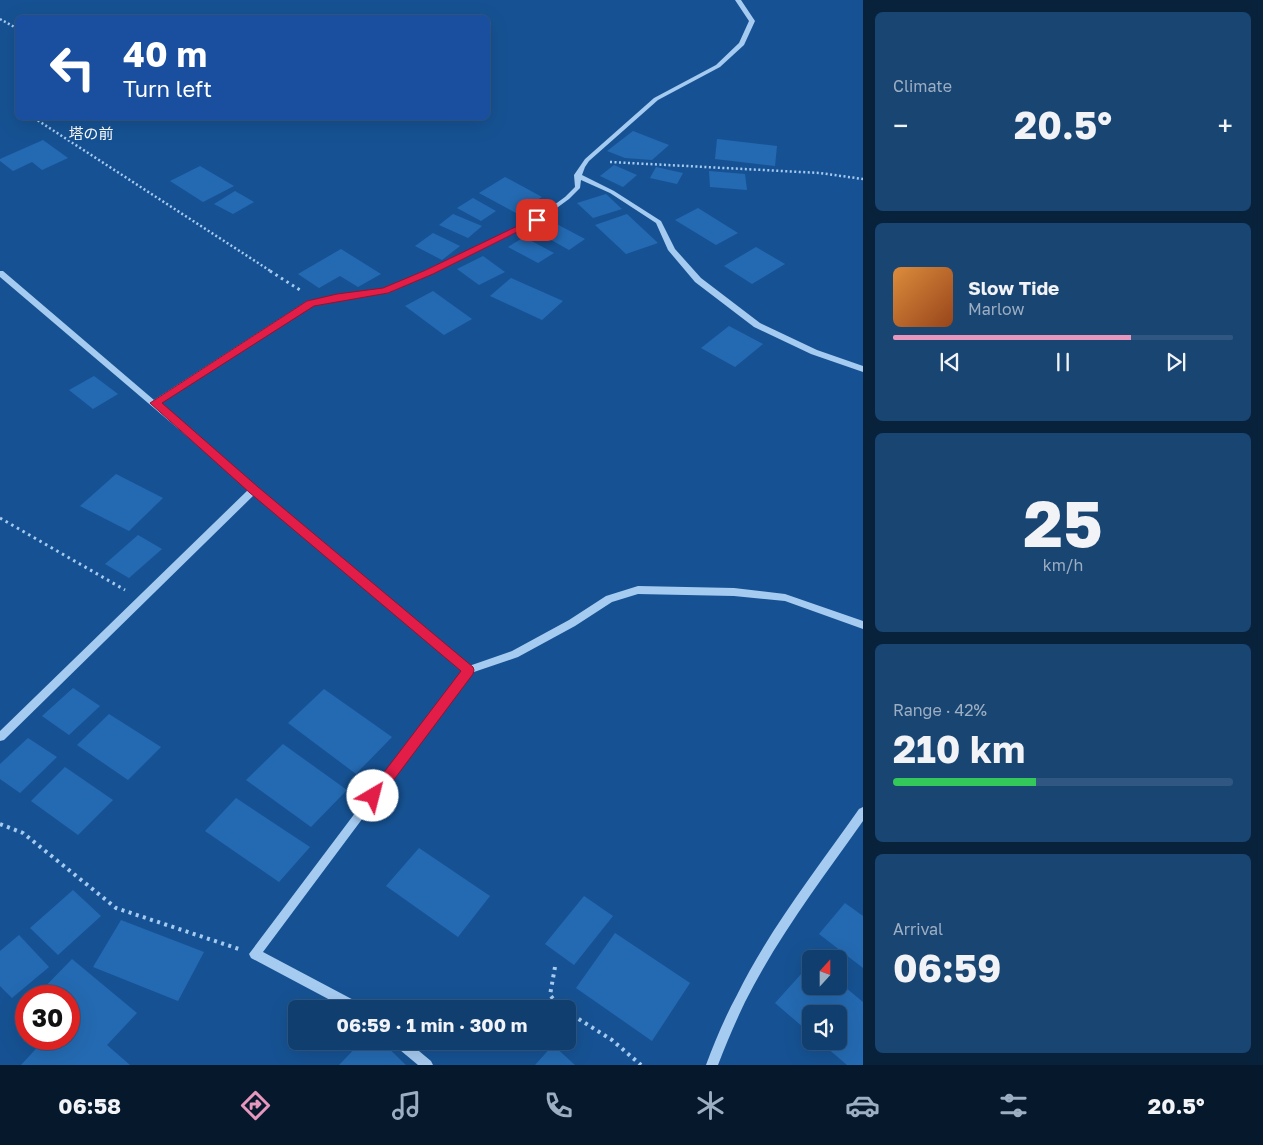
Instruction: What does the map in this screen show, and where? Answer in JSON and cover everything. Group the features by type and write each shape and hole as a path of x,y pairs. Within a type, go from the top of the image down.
{"street":[{"path":"155,403 310,303 385,291 516,232 537,220 567,198 578,187 577,175 580,167 656,99 718,66 742,44 752,21 738,0"},
{"path":"0,273 468,670"},
{"path":"0,737 254,490"},
{"path":"341,1000 255,954 468,670 515,654 609,599 638,590 734,592 785,598 863,625"},
{"path":"409,1050 427,1065"}],"lane":[{"path":"577,175 612,192 659,222 672,250 698,280 757,326 814,352 863,369"},
{"path":"712,1065 742,992 784,925 863,812"}],"path":[{"path":"0,19 15,27"},
{"path":"37,120 318,302"},
{"path":"587,160 820,173 863,179"},
{"path":"0,518 142,599"},
{"path":"0,824 23,833 116,908 255,954"},
{"path":"554,1000 550,995 555,967"},
{"path":"576,1017 612,1040 641,1065"}],"building":[{"path":"633,131 669,145 652,160 625,158 607,151"},
{"path":"717,139 777,146 775,166 715,159"},
{"path":"43,140 68,158 42,170 32,162 13,171 0,161 0,159"},
{"path":"614,165 637,175 623,187 600,176"},
{"path":"200,166 234,186 203,202 170,181"},
{"path":"656,167 683,173 677,184 650,178"},
{"path":"709,171 745,174 747,190 710,187"},
{"path":"505,177 542,197 516,213 479,193"},
{"path":"235,191 254,202 233,214 214,204"},
{"path":"606,194 622,209 593,218 577,203"},
{"path":"473,198 496,211 481,221 457,208"},
{"path":"698,208 738,233 716,245 675,220"},
{"path":"453,214 482,226 468,238 439,225"},
{"path":"627,214 658,243 626,254 595,225"},
{"path":"551,221 585,239 569,250 535,231"},
{"path":"433,233 460,246 442,260 415,246"},
{"path":"524,237 554,253 538,263 508,247"},
{"path":"756,247 785,264 752,284 724,266"},
{"path":"341,249 381,274 358,287 340,276 319,288 298,274"},
{"path":"483,256 505,272 479,285 457,269"},
{"path":"511,278 563,301 542,320 490,296"},
{"path":"433,291 472,319 444,335 405,306"},
{"path":"729,326 763,344 735,367 701,348"},
{"path":"94,376 118,394 93,409 69,390"},
{"path":"116,474 163,498 129,531 80,506"},
{"path":"138,535 162,549 129,578 105,564"},
{"path":"73,688 100,706 69,735 42,716"},
{"path":"324,689 392,737 356,774 288,723"},
{"path":"109,714 161,747 128,780 77,745"},
{"path":"28,738 57,757 20,793 0,779 0,764"},
{"path":"283,744 347,790 311,827 246,780"},
{"path":"65,767 113,800 78,835 31,801"},
{"path":"236,798 310,847 279,882 205,831"},
{"path":"419,848 490,896 458,937 386,886"},
{"path":"73,890 101,916 58,955 30,928"},
{"path":"584,896 613,916 574,965 545,944"},
{"path":"845,903 863,916 863,968 848,956 848,950 840,950 819,934"},
{"path":"121,920 204,952 178,1001 93,967"},
{"path":"615,933 690,983 652,1041 576,988"},
{"path":"19,935 49,967 28,985 15,985 15,995 12,998 0,986 0,951"},
{"path":"72,959 137,1013 107,1045 130,1065 21,1065 35,1050 80,1050 80,985 47,985"},
{"path":"802,973 802,995 848,995 848,990 863,1002 863,1065 847,1065 830,1050 847,1050 847,1005 802,1005 802,1026 775,1003"},
{"path":"353,1050 390,1050 406,1065 339,1065"},
{"path":"548,1050 558,1050 575,1065 535,1065"}],"district":[{"name":"塔の前","path":"91,133"}],"route":[{"path":"373,796 468,670 254,490 155,403 310,303 337,297 385,291 516,232 537,220"}]}
